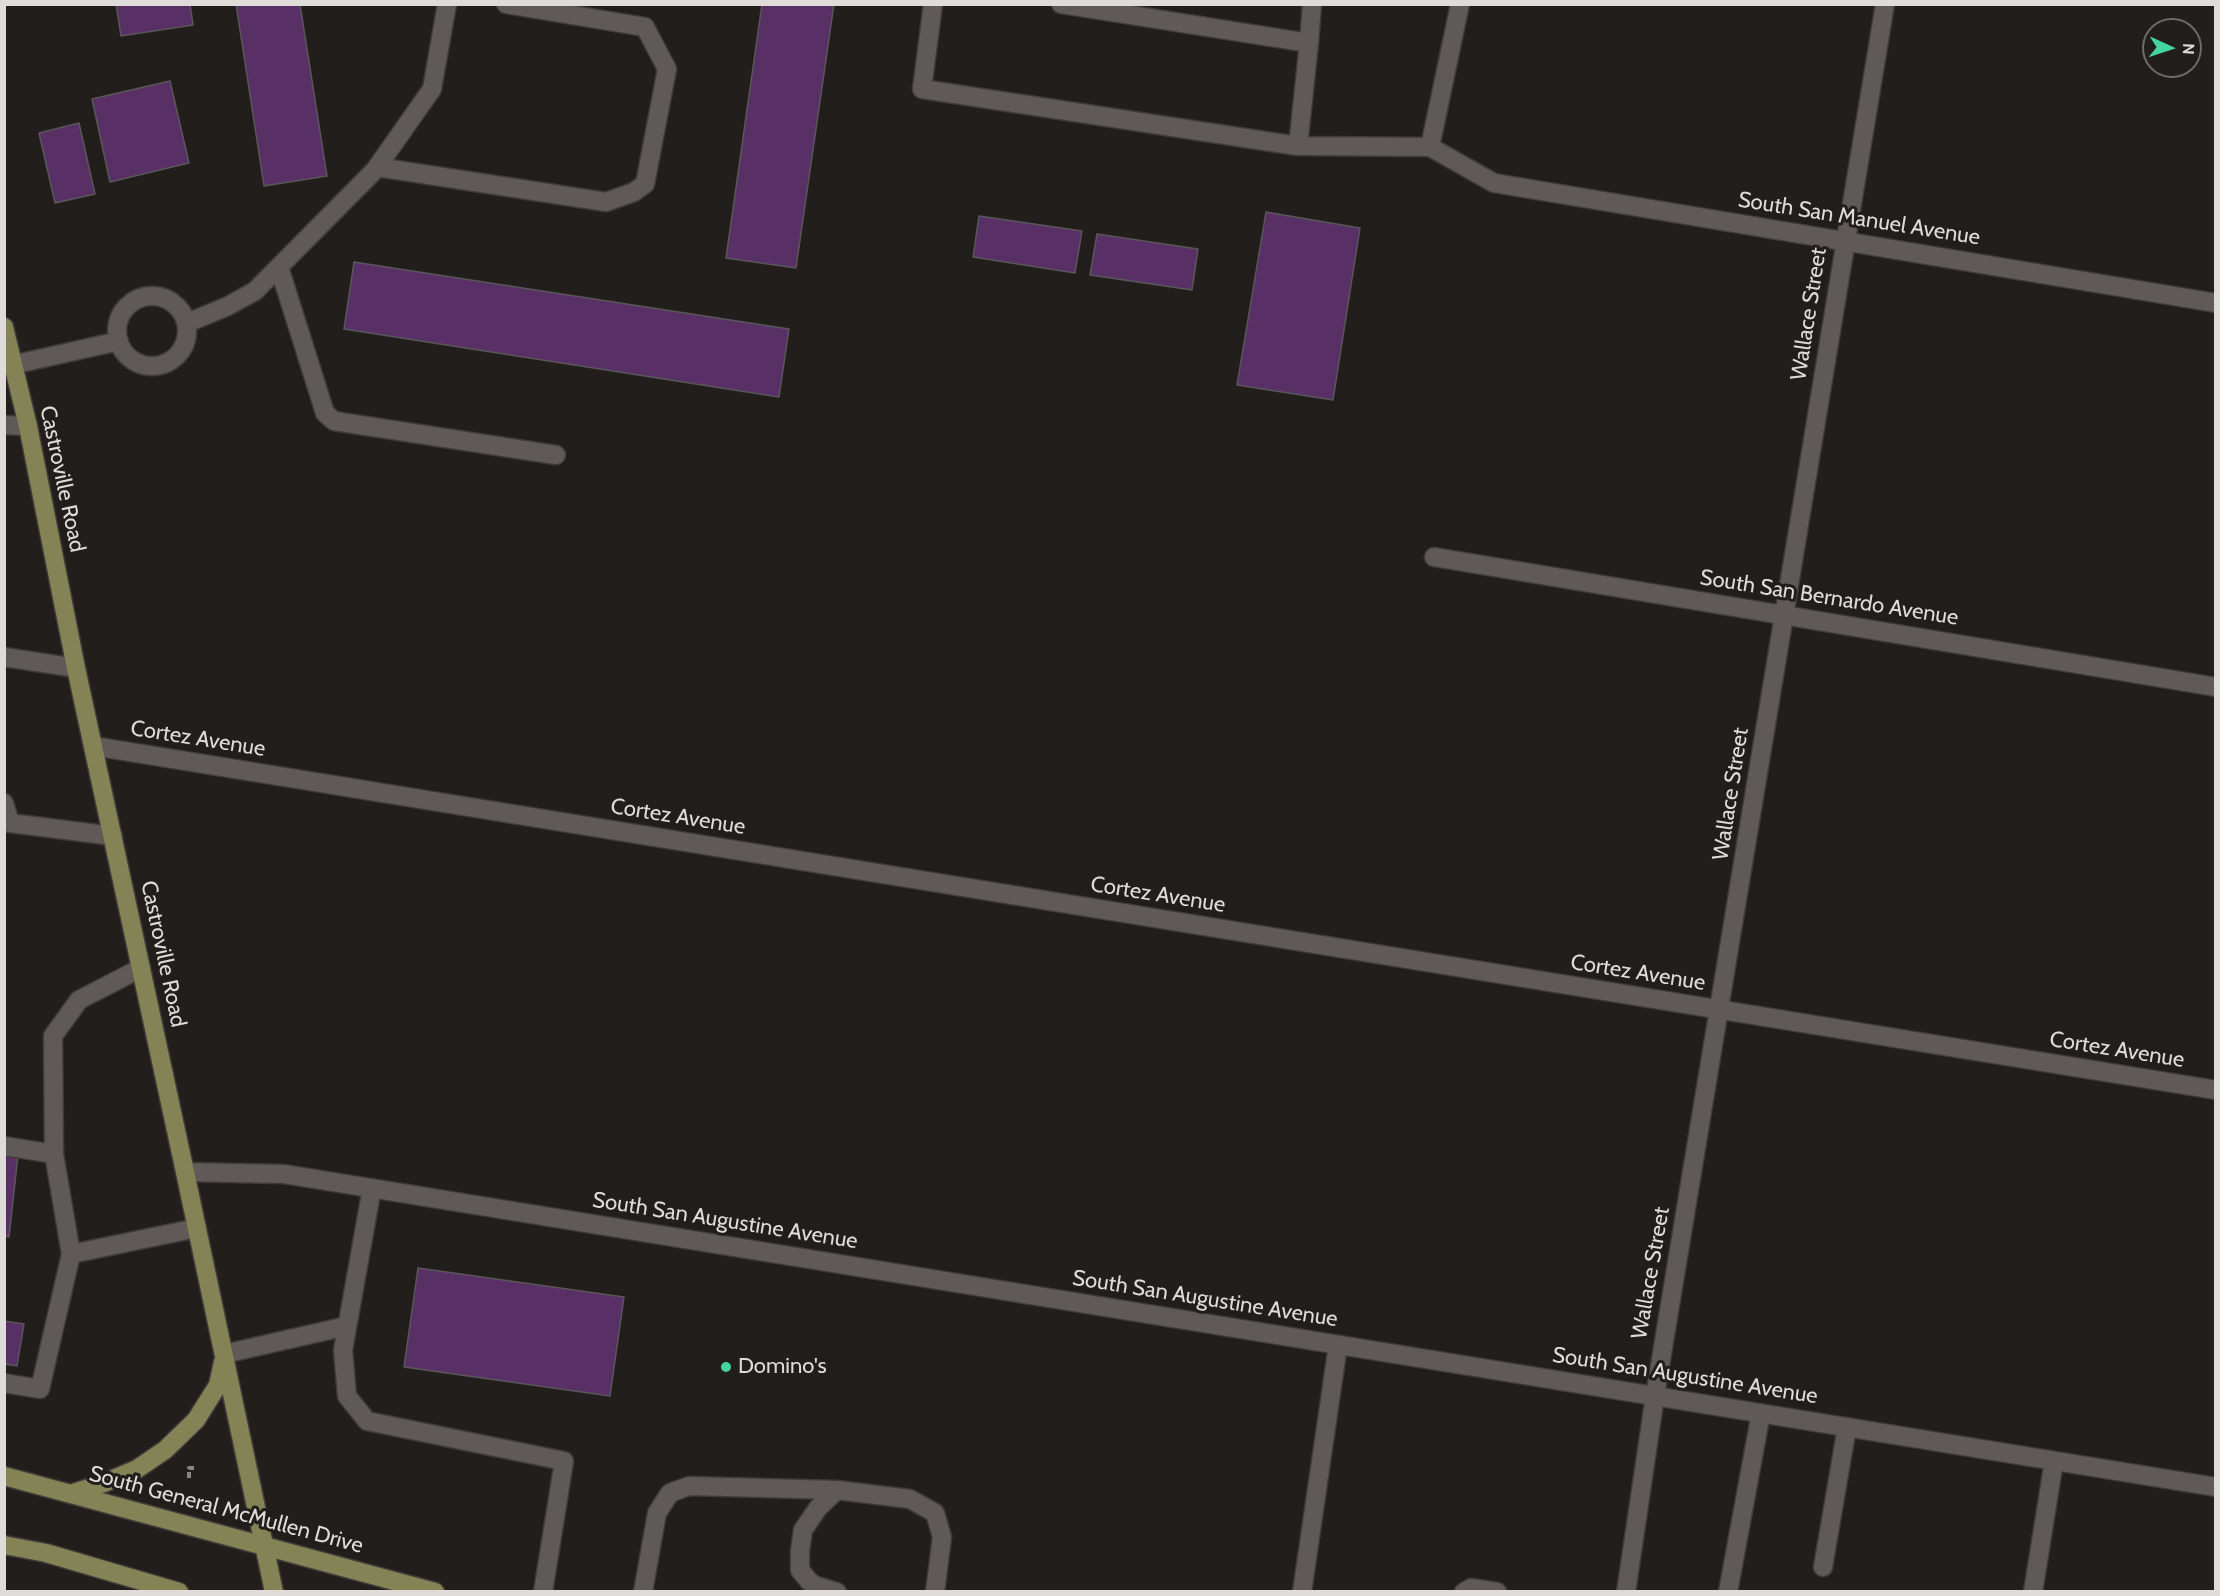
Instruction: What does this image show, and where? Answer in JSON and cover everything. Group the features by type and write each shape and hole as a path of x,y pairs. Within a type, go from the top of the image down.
{"main road":[{"name":"Castroville Road","path":"4,327 28,426 76,668 274,1592"},
{"path":"73,1493 137,1469 165,1450 196,1420 218,1384 224,1354"},
{"name":"South General McMullen Drive","path":"4,1476 435,1592"},
{"path":"4,1545 46,1553 179,1592"}],"street":[{"path":"187,323 228,306 255,291 377,167 432,89 447,4"},
{"path":"377,167 606,202 634,192 645,184 668,69 645,27 506,4"},
{"path":"933,4 922,89 1298,146 1430,147 1460,4"},
{"path":"1061,4 1309,43"},
{"path":"1298,146 1312,4"},
{"name":"Wallace Street","path":"1626,1592 1654,1396 1885,4"},
{"name":"South San Manuel Avenue","path":"1430,147 1494,183 2216,303"},
{"path":"279,267 325,413 334,421 556,456"},
{"path":"143,297 164,298 174,303 182,312 187,323 187,336 183,347 176,357 166,363 154,366 132,360 119,342 117,331 124,310 143,297"},
{"path":"12,365 119,342"},
{"path":"4,425 28,426"},
{"name":"South San Bernardo Avenue","path":"1434,557 2216,687"},
{"path":"4,657 76,668"},
{"name":"Cortez Avenue","path":"93,746 2216,1090"},
{"path":"4,803 10,823 113,836"},
{"path":"4,1383 40,1389 71,1254 54,1154 53,1036 79,1000 141,968"},
{"path":"4,1146 54,1154"},
{"name":"South San Augustine Avenue","path":"185,1172 284,1174 2216,1487"},
{"path":"372,1188 343,1350 347,1396 367,1421 564,1461 543,1592"},
{"path":"71,1254 197,1228"},
{"path":"224,1354 347,1326"},
{"path":"1302,1592 1338,1345"},
{"path":"1728,1592 1761,1413"},
{"path":"1823,1567 1847,1427"},
{"path":"2034,1592 2054,1461"},
{"path":"643,1592 657,1513 670,1493 689,1486 837,1490 910,1499 935,1513 942,1538 935,1592"},
{"path":"837,1490 818,1508 803,1530 800,1561 800,1570 809,1581 814,1585 837,1592"},
{"path":"1464,1592 1471,1588 1497,1592"}],"path":[{"path":"189,1478 189,1468 197,1468"}],"building":[{"path":"116,4 190,4 193,25 121,36"},
{"path":"236,4 300,4 327,176 264,186"},
{"path":"762,4 834,4 796,268 726,258"},
{"path":"170,81 189,163 110,182 92,99"},
{"path":"79,123 95,194 55,203 39,133"},
{"path":"1266,212 1360,228 1333,400 1237,385"},
{"path":"979,216 1082,231 1075,273 973,257"},
{"path":"1097,234 1198,249 1192,290 1090,275"},
{"path":"354,262 789,329 779,397 344,329"},
{"path":"4,1153 18,1155 9,1237 4,1236"},
{"path":"418,1268 624,1297 610,1396 404,1367"},
{"path":"4,1321 24,1324 17,1366 4,1364"}],"place":[{"name":"Domino's","path":"726,1367"}]}
